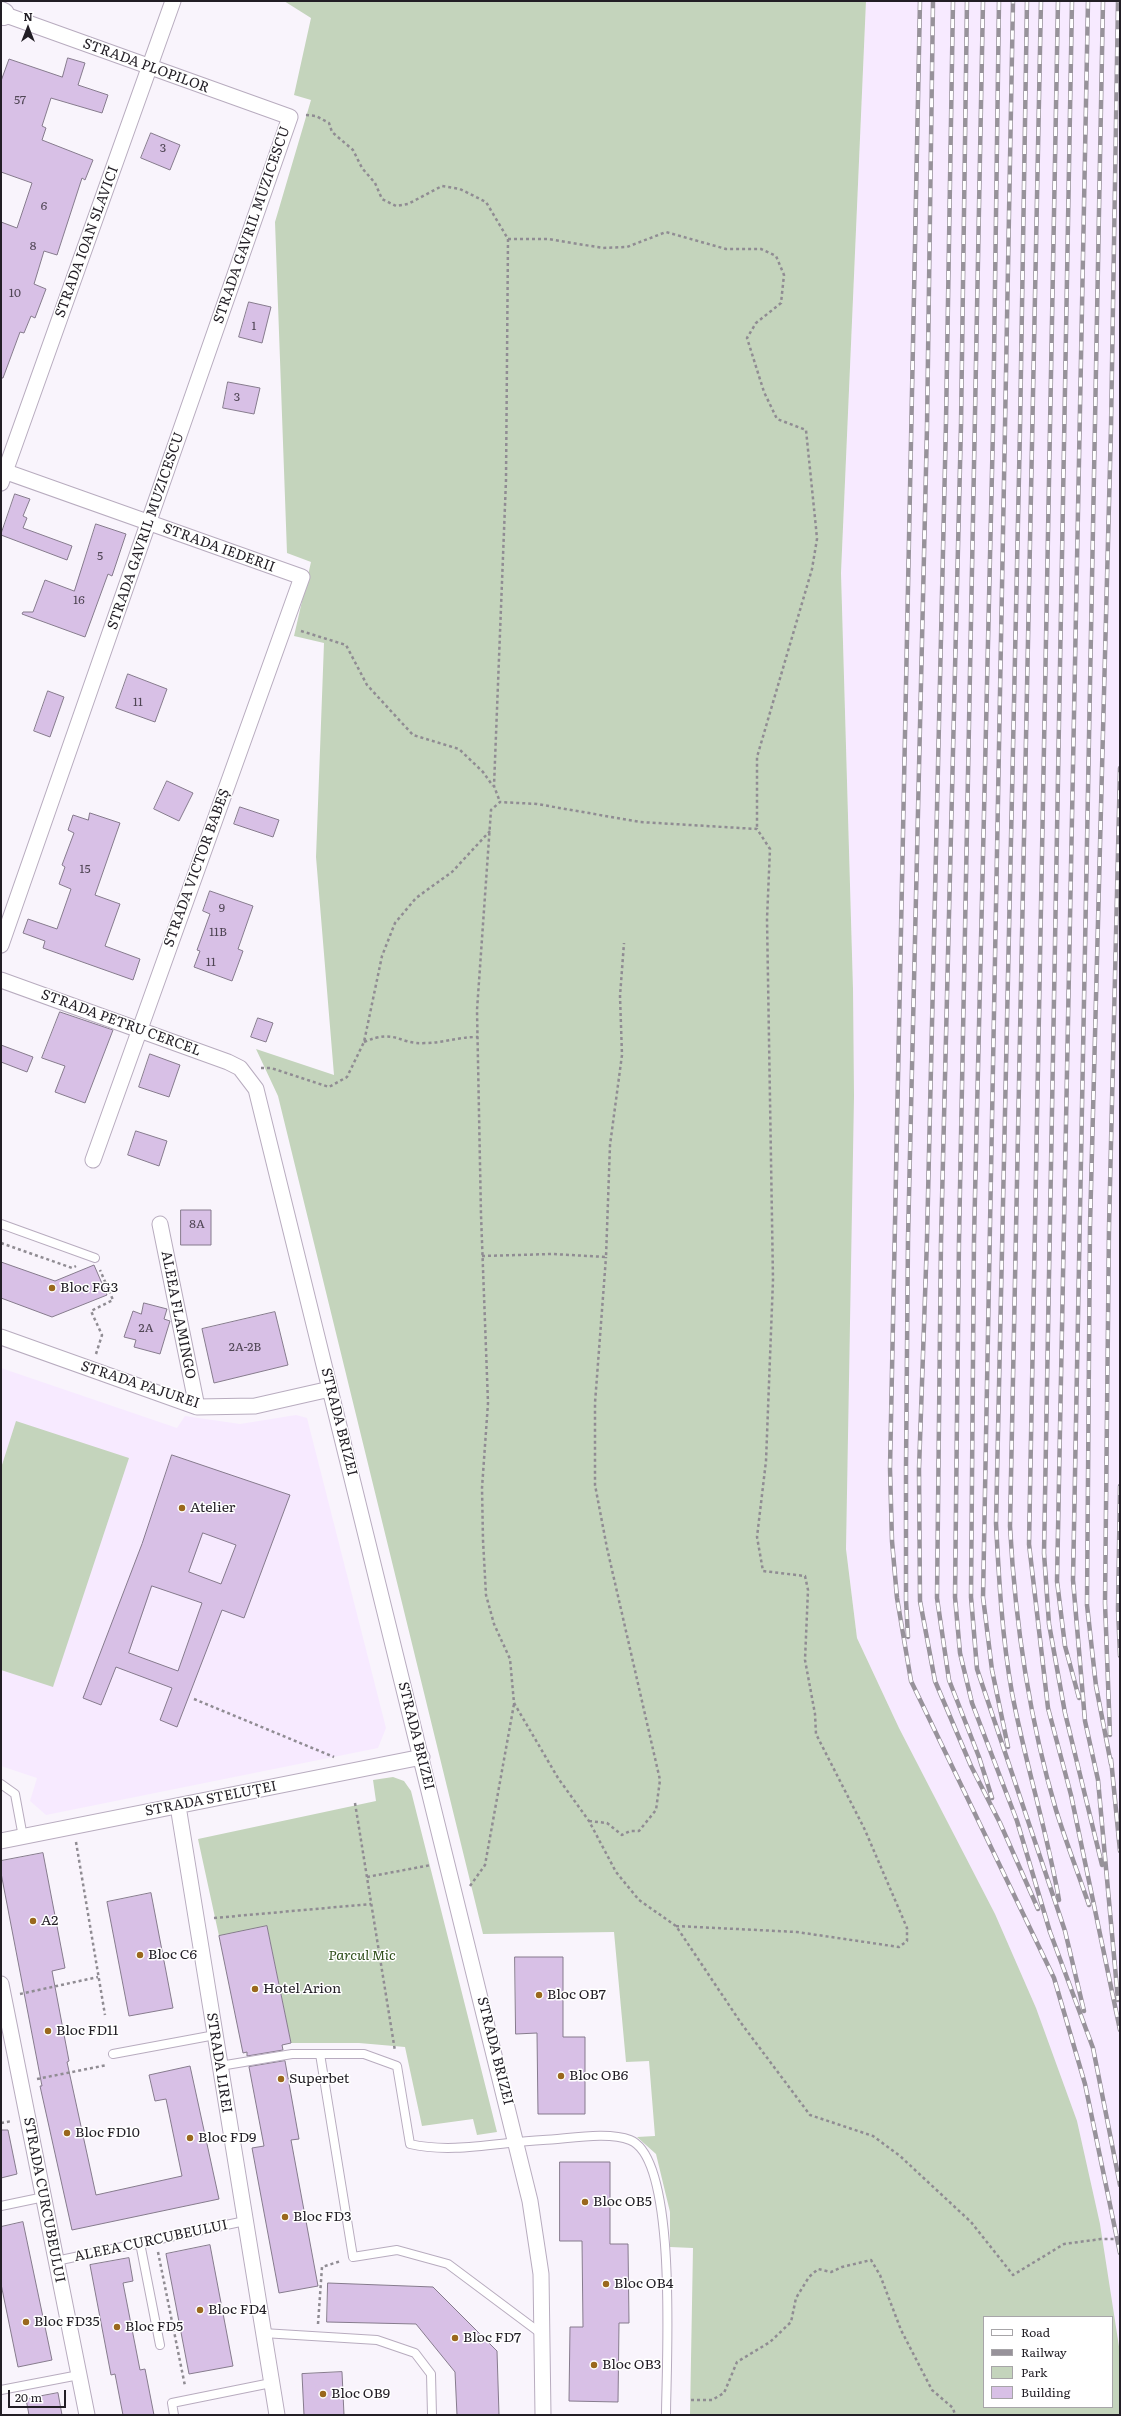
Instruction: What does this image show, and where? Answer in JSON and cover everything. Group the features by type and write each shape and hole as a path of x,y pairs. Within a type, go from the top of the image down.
{"street":[{"name":"STRADA IOAN SLAVICI","path":"2,475 173,1"},
{"name":"STRADA PLOPILOR","path":"3,12 290,118"},
{"name":"STRADA GAVRIL MUZICESCU","path":"1,945 290,118"},
{"name":"STRADA IEDERII","path":"2,475 149,522 302,577"},
{"name":"STRADA VICTOR BABEȘ","path":"93,1160 302,577"},
{"name":"STRADA PETRU CERCEL","path":"1,980 139,1029 240,1068"},
{"name":"STRADA BRIZEI","path":"240,1068 256,1089 261,1104 330,1389 517,2141 530,2201 541,2274 543,2415"},
{"name":"ALEEA FLAMINGO","path":"160,1224 197,1407"},
{"name":"STRADA PAJUREI","path":"1,1336 197,1407 255,1406 330,1389"},
{"name":"STRADA STELUȚEI","path":"1,1841 422,1757"},
{"name":"STRADA LIREI","path":"178,1806 277,2415"},
{"name":"STRADA CURCUBEULUI","path":"2,1991 87,2415"}],"lane":[{"path":"1,1224 95,1258"},
{"path":"1,1784 15,1794 23,1837"},
{"path":"113,2054 215,2035"},
{"path":"220,2066 292,2054 364,2054 397,2066 410,2144 431,2149 517,2141 610,2136 631,2140 646,2154 656,2183 667,2254 666,2415"},
{"path":"320,2054 353,2257 397,2250 448,2264 543,2335"},
{"path":"1,2206 44,2197"},
{"name":"ALEEA CURCUBEULUI","path":"56,2261 245,2221"},
{"path":"140,2243 160,2345"},
{"path":"263,2333 377,2340 415,2353 431,2374 432,2415"},
{"path":"1,2390 79,2375"},
{"path":"174,2415 172,2403 271,2383"}],"path":[{"path":"290,118 298,115 316,116 329,123 332,132 353,150 362,168 375,183 382,199 396,206 408,204 442,186 460,189 486,202 508,239 506,480 494,786"},
{"path":"508,239 548,239 603,248 627,247 666,232 726,249 761,249 776,256 784,275 781,303 756,322 747,338 764,392 778,419 806,430 817,539 812,569 757,758 757,829 770,849 767,919 773,1280 766,1461 757,1537 763,1571 805,1576 808,1590 805,1660 815,1714 816,1734 866,1830 907,1928 907,1941 899,1947 797,1932 676,1926"},
{"path":"284,626 346,645 367,685 413,735 459,749 483,772 494,786 500,802"},
{"path":"458,1903 485,1865 514,1703 510,1659 494,1624 486,1595 482,1488 488,1403 482,1256 477,1010 492,810 500,802 537,804 640,822 757,829"},
{"path":"256,1068 271,1068 329,1087 347,1077 364,1042 382,956 395,923 416,898 452,872 490,830"},
{"path":"589,1821 607,1823 622,1835 630,1831 639,1831 656,1810 660,1780 607,1548 596,1486 595,1403 606,1257 610,1145 622,1055 620,996 624,943"},
{"path":"364,1042 377,1037 396,1036 416,1043 426,1043 458,1037 478,1037"},
{"path":"482,1256 552,1254 606,1257"},
{"path":"91,1369 102,1335 91,1311 113,1300 95,1258"},
{"path":"194,1699 338,1758"},
{"path":"514,1703 558,1778 589,1821 616,1872 639,1900 676,1926 741,2023 810,2115 873,2136 900,2156 971,2222 1013,2275 1064,2244 1101,2239 1120,2239"},
{"path":"354,1803 397,2066"},
{"path":"76,1840 105,2015"},
{"path":"367,1877 433,1865"},
{"path":"196,1920 371,1904"},
{"path":"2,1991 98,1977"},
{"path":"21,2082 114,2064"},
{"path":"156,2240 188,2400"},
{"path":"316,2336 322,2267 353,2257"},
{"path":"691,2400 712,2400 724,2393 737,2362 770,2342 791,2322 796,2298 809,2277 818,2269 831,2272 842,2267 871,2260 880,2275 901,2330 932,2390 953,2408 955,2415"}],"shaded area":[{"path":"866,1 1120,1 1120,2415 1113,2408 1113,2316 1112,2316 952,1831 899,1728 857,1638 846,1549 853,989 841,573"},
{"path":"1,1368 177,1428 185,1416 240,1424 296,1415 307,1418 386,1728 378,1748 46,1815 30,1801 37,1778 1,1766"}],"green space":[{"path":"284,1 866,1 841,573 853,989 854,1096 846,1549 857,1638 899,1728 995,1914 1036,2008 1077,2121 1100,2224 1120,2353 1120,2415 690,2415 693,2248 670,2247 670,2212 656,2154 637,2137 655,2136 649,2061 626,2062 614,1932 483,1934 278,1096 256,1049 334,1075 316,857 324,643 294,636 311,562 287,553 275,222 311,100 294,95 311,18"},
{"path":"16,1421 129,1458 53,1687 1,1670 1,1468"},
{"name":"Parcul Mic","path":"393,1777 404,1781 411,1791 497,2132 477,2135 473,2119 422,2126 405,2047 359,2043 291,2043 267,1926 219,1936 198,1839 376,1801 373,1780"}],"building":[{"path":"68,58 85,63 78,85 108,95 102,113 51,98 42,126 46,128 42,140 93,160 85,180 82,178 57,255 44,251 34,284 46,289 35,318 31,316 24,333 20,332 3,378 1,378 1,222 17,228 32,183 1,172 1,81 9,59 62,77"},
{"path":"151,133 180,145 170,170 141,158"},
{"path":"249,302 271,307 262,343 239,337"},
{"path":"228,382 260,388 254,414 223,408"},
{"path":"15,494 30,499 23,516 27,518 23,528 72,546 67,560 1,535"},
{"path":"96,524 126,534 112,576 108,574 85,637 22,614 23,612 33,612 45,580 74,591"},
{"path":"128,674 167,689 155,722 116,708"},
{"path":"48,691 64,697 50,737 34,731"},
{"path":"167,781 193,793 179,821 154,809"},
{"path":"240,807 279,820 273,837 234,824"},
{"path":"90,813 120,823 95,895 120,904 105,946 140,959 133,980 43,948 45,941 23,933 28,919 57,929 71,889 59,884 65,867 62,865 74,833 68,830 73,815 88,820"},
{"path":"210,891 253,906 238,949 243,951 232,981 194,967 200,951 197,950 210,914 203,911"},
{"path":"60,1012 113,1030 85,1103 55,1092 65,1066 42,1058"},
{"path":"258,1018 273,1023 266,1042 251,1037"},
{"path":"1,1045 33,1057 27,1072 1,1062"},
{"path":"150,1054 180,1065 169,1097 139,1087"},
{"path":"136,1131 167,1141 159,1166 128,1155"},
{"path":"181,1210 211,1210 211,1245 181,1245"},
{"name":"Bloc FG3","path":"1,1262 55,1281 94,1265 107,1295 52,1317 1,1298"},
{"path":"144,1303 167,1309 164,1319 170,1321 160,1354 134,1347 136,1340 124,1337 133,1311 141,1314"},
{"path":"275,1312 288,1365 214,1383 202,1329"},
{"path":"172,1455 290,1495 244,1618 222,1610 177,1727 160,1720 172,1688 116,1667 101,1705 83,1698 142,1544","holes":["203,1533 236,1545 221,1584 189,1572","152,1586 202,1603 178,1671 129,1653"]},
{"path":"43,1853 65,1968 52,1971 69,2061 67,2062 96,2195 182,2176 166,2099 155,2101 149,2075 190,2066 219,2199 72,2230 40,2086 42,2086 1,1873 1,1861"},
{"name":"Bloc C6","path":"151,1893 173,2008 129,2016 107,1902"},
{"name":"Hotel Arion","path":"267,1926 291,2043 282,2045 283,2050 247,2056 247,2052 243,2053 219,1936"},
{"path":"515,1957 563,1957 563,2037 585,2037 585,2114 538,2114 537,2033 516,2034"},
{"name":"Bloc FD3","path":"285,2061 299,2139 291,2140 318,2286 279,2293 252,2148 264,2146 249,2067"},
{"path":"1,2130 8,2130 17,2174 1,2178"},
{"path":"560,2162 610,2162 610,2244 628,2244 629,2323 619,2323 618,2402 569,2401 570,2327 583,2327 582,2241 560,2241"},
{"name":"Bloc FD35","path":"23,2222 52,2360 18,2367 1,2284 1,2227"},
{"name":"Bloc FD4","path":"210,2245 233,2366 189,2374 166,2254"},
{"name":"Bloc FD5","path":"129,2258 133,2281 123,2283 140,2370 145,2369 154,2415 123,2415 115,2374 111,2375 90,2265"},
{"name":"Bloc FD7","path":"328,2283 433,2287 497,2351 499,2415 457,2415 455,2372 416,2324 327,2322"},
{"name":"Bloc OB9","path":"342,2372 344,2415 304,2415 302,2374"},
{"path":"58,2393 62,2415 29,2415 26,2399"}],"railway":[{"path":"920,1 890,1468 892,1541 897,1598 911,1681 1054,1978 1085,2084 1120,2253"},
{"path":"908,1637 906,1600 908,1238 927,427 933,1"},
{"path":"953,1 946,422 927,1239 919,1469 920,1601 935,1681 971,1766 1000,1823 1038,1909"},
{"path":"967,1 961,425 941,1241 937,1598 949,1680 979,1757 992,1798"},
{"path":"983,1 959,1240 955,1597 960,1653 972,1703 1017,1821 1050,1932 1093,2048 1120,2185"},
{"path":"999,1 993,429 974,1239 971,1597 977,1669 1065,1931 1084,2011"},
{"path":"1008,1747 992,1670 983,1597 1013,1"},
{"path":"1027,1 1020,429 996,1523 1003,1630 1012,1693 1059,1900"},
{"path":"1041,1 1010,1526 1012,1562 1020,1633 1038,1740 1056,1810 1089,1905"},
{"path":"1058,1 1029,1544 1048,1708 1071,1795 1120,2030"},
{"path":"1072,1 1044,1553 1049,1624 1065,1713 1102,1865"},
{"path":"1079,1698 1065,1646 1057,1581 1088,1"},
{"path":"1103,1 1073,1580 1085,1721 1098,1780 1118,2000"},
{"path":"1111,1764 1096,1686 1087,1605 1090,1226 1111,427 1118,1"},
{"path":"1110,1735 1105,1603 1109,1227 1120,768"},
{"path":"1120,1486 1118,1609 1120,1656"},
{"path":"1111,1759 1120,1851"}],"place":[{"name":"Bloc FG3","path":"52,1288"},
{"name":"Atelier","path":"182,1508"},
{"name":"A2","path":"33,1921"},
{"name":"Bloc C6","path":"140,1955"},
{"name":"Hotel Arion","path":"255,1989"},
{"name":"Bloc OB7","path":"539,1995"},
{"name":"Bloc FD11","path":"48,2031"},
{"name":"Bloc OB6","path":"561,2076"},
{"name":"Superbet","path":"281,2079"},
{"name":"Bloc FD10","path":"67,2133"},
{"name":"Bloc FD9","path":"190,2138"},
{"name":"Bloc OB5","path":"585,2202"},
{"name":"Bloc FD3","path":"285,2217"},
{"name":"Bloc OB4","path":"606,2284"},
{"name":"Bloc FD4","path":"200,2310"},
{"name":"Bloc FD35","path":"26,2322"},
{"name":"Bloc FD5","path":"117,2327"},
{"name":"Bloc FD7","path":"455,2338"},
{"name":"Bloc OB3","path":"594,2365"},
{"name":"Bloc OB9","path":"323,2394"}]}
